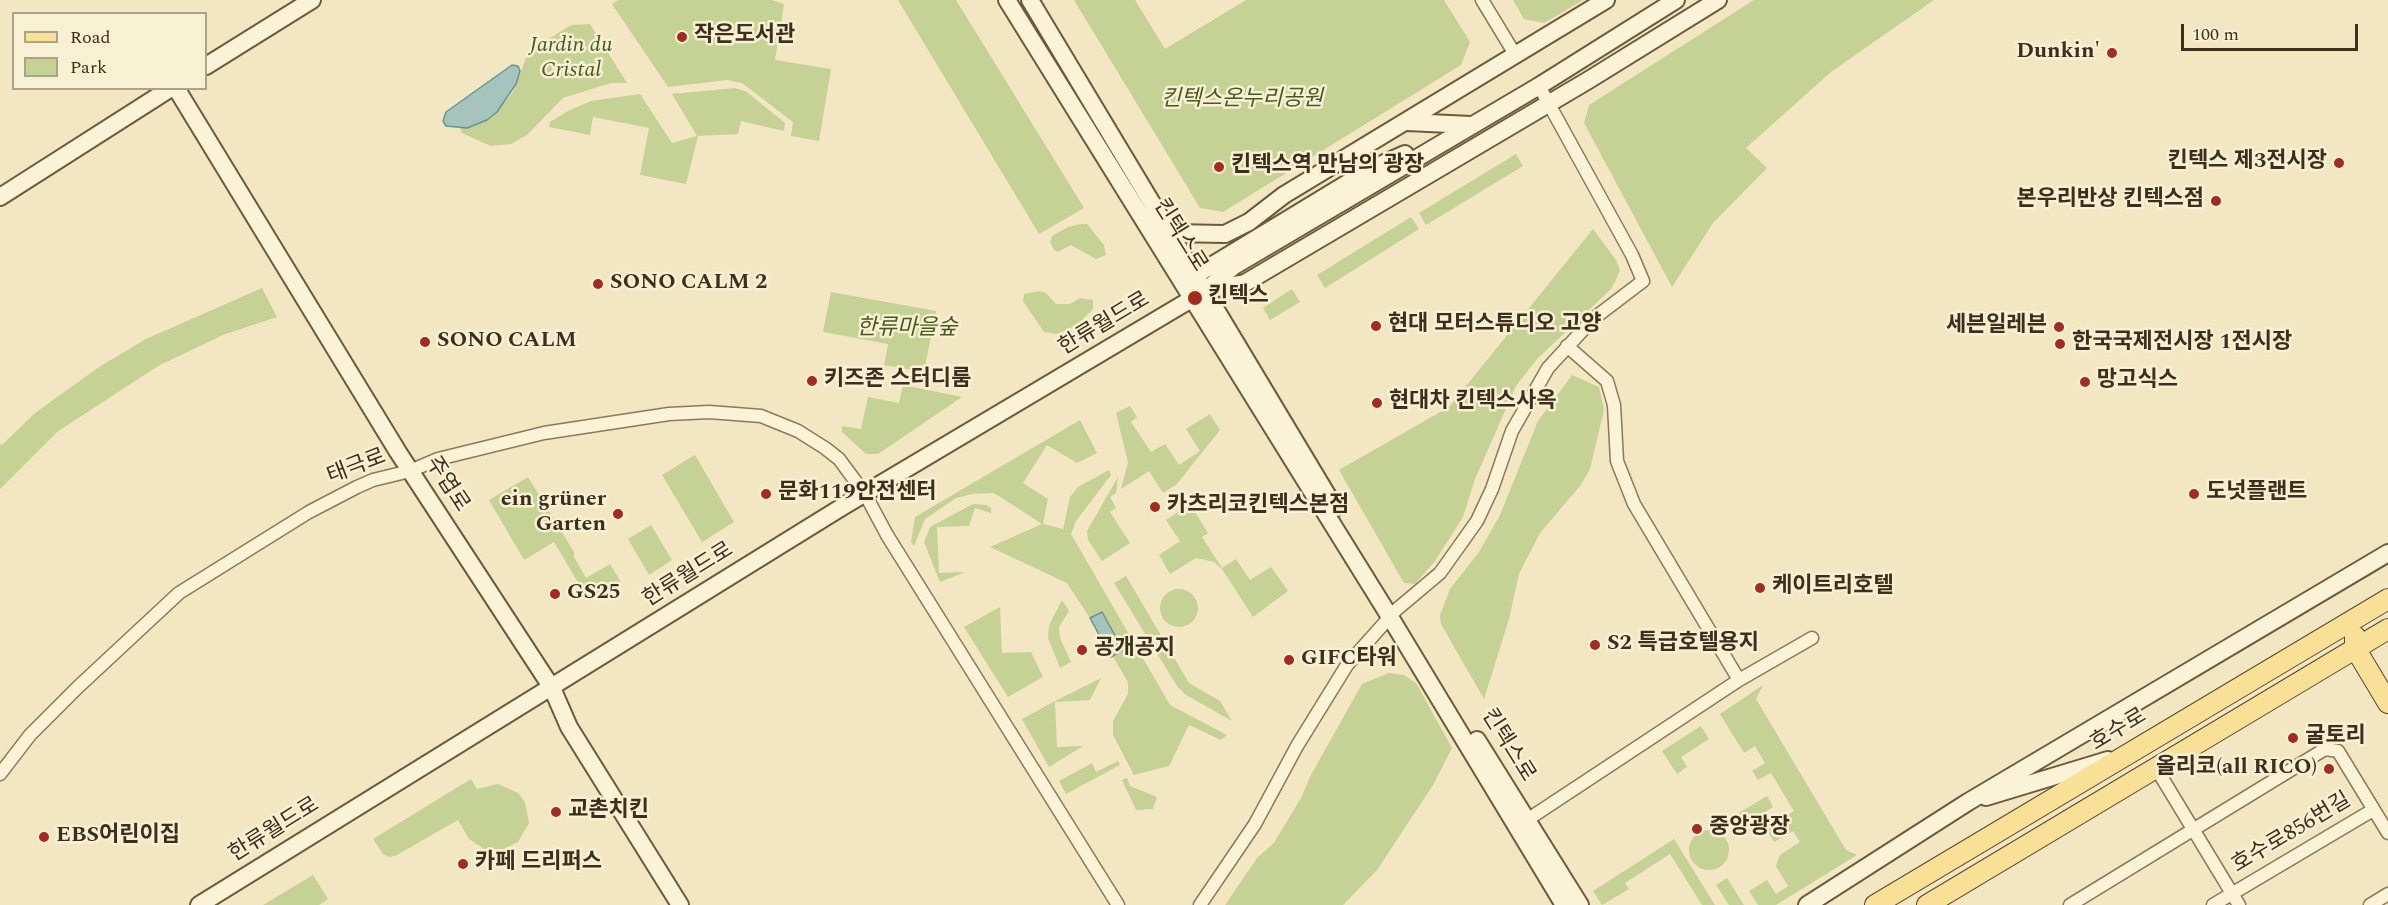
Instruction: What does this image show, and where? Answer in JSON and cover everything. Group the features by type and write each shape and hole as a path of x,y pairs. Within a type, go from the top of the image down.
{"main road":[{"path":"207,65 312,0"},
{"name":"킨텍스로","path":"1007,0 1198,295 1393,614 1564,905"},
{"name":"킨텍스로","path":"1030,0 1196,275 1198,295"},
{"path":"1170,233 1225,234 1249,222 1284,195 1606,0"},
{"name":"킨텍스로","path":"1198,295 1234,266 1539,86 1676,0"},
{"name":"킨텍스로","path":"1198,295 1245,283 1549,104 1718,0"},
{"path":"0,197 168,90"},
{"name":"주엽로","path":"177,90 410,471 552,688 569,727 680,905"},
{"path":"1407,122 1472,125"},
{"path":"1196,275 1369,170 1472,125"},
{"name":"한류월드로","path":"199,905 865,495 1198,295"},
{"path":"1807,905 1968,802 2388,553"},
{"name":"호수로","path":"1875,905 2388,599"},
{"name":"킨텍스로","path":"1393,614 1580,905"},
{"path":"2355,618 2385,637"},
{"path":"2355,618 2355,648 2388,703"},
{"path":"1927,905 2355,648 2385,637"},
{"path":"2256,708 2255,697 2259,690 2302,663 2301,657 2292,656"},
{"path":"1968,802 2127,754"}],"street":[{"path":"1482,0 1516,56"},
{"path":"1200,905 1255,824 1297,746 1347,665 1393,614 1440,573 1477,521 1492,489 1512,431 1548,368 1593,319 1643,281 1632,255 1539,86"},
{"path":"1567,346 1607,381 1614,405 1617,461 1634,504 1739,680"},
{"name":"태극로","path":"0,774 30,735 179,593 309,512 373,480 410,471 438,459 544,433 638,417 709,412 761,416 798,431 839,459 865,495 887,535 1118,905"},
{"path":"1527,820 1739,680 1812,638"},
{"path":"2070,905 2325,749 2332,748 2338,751 2388,833"},
{"name":"호수로856번길","path":"2156,768 2239,905"},
{"name":"호수로856번길","path":"2213,905 2373,810"},
{"path":"2370,905 2388,894"}],"green space":[{"path":"618,0 772,0 784,4 775,60 831,69 819,141 791,136 793,122 742,83 727,80 668,87 612,4"},
{"path":"898,0 956,0 1084,208 1039,234"},
{"name":"킨텍스온누리공원","path":"1074,0 1135,0 1165,49 1246,0 1444,0 1470,42 1461,65 1223,212 1200,208"},
{"path":"1513,0 1583,0 1544,23 1524,19"},
{"path":"1754,0 1934,0 1831,72 1746,148 1767,168 1713,223 1672,287 1584,123 1589,105"},
{"name":"Jardin du Cristal","path":"590,24 627,83 611,83 563,98 527,135 511,144 491,146 462,133 460,128 487,120 497,112 513,92 526,58 534,48 571,25"},
{"path":"735,88 747,92 785,123 784,131 741,121 738,134 698,136 686,184 640,175 649,128 593,117 590,135 549,127 550,122 591,101 640,94 672,143 697,136 672,94"},
{"path":"1516,154 1523,166 1426,225 1419,213"},
{"path":"1411,217 1419,229 1325,288 1317,275"},
{"path":"1087,224 1104,245 1106,255 1096,259 1071,245 1058,252 1054,250 1050,242 1052,236 1068,227"},
{"path":"1593,229 1616,260 1620,270 1616,280 1611,289 1537,359 1516,386 1475,479 1463,517 1435,561 1415,584 1404,583 1339,470 1449,407"},
{"path":"262,288 277,317 223,335 158,366 57,432 0,489 0,444 2,445 35,413 99,367 146,339"},
{"path":"1292,289 1300,302 1270,320 1263,308"},
{"path":"1040,291 1046,293 1056,304 1070,304 1080,298 1093,300 1093,309 1078,324 1064,331 1057,334 1044,332 1023,301 1024,294"},
{"name":"한류마을숲","path":"831,292 936,311 924,372 884,365 888,344 823,332"},
{"path":"1572,375 1599,387 1604,410 1590,469 1580,486 1540,533 1519,574 1509,619 1484,699 1441,624 1440,615 1450,589 1479,552 1500,515 1538,421"},
{"path":"903,385 962,397 878,454 866,454 842,432 842,426 861,429 868,397 899,403"},
{"path":"1130,406 1137,417 1131,422 1151,452 1165,444 1179,465 1200,451 1186,429 1210,414 1220,430 1177,484 1163,493 1149,471 1121,489 1128,462 1116,413"},
{"path":"1080,420 1097,453 1077,463 1047,445 1023,483 1048,499 1043,524 1063,529 1070,497 1078,487 1109,470 1111,475 1076,521 1071,534 1170,705 1227,735 1221,740 1189,725 1169,766 1134,775 1113,735 1113,721 1128,694 1128,682 1090,618 1067,583 990,547 1042,524 994,493 972,494 956,498 925,519 914,546 911,542 915,517"},
{"path":"695,455 734,522 702,542 662,475"},
{"path":"528,477 574,552 574,557 586,578 610,564 621,582 589,601 554,542 524,560 489,500"},
{"path":"1118,477 1116,493 1110,497 1116,508 1110,512 1130,543 1102,561 1088,540 1087,531"},
{"path":"973,504 986,505 991,508 991,513 975,508 969,526 937,527 939,573 965,572 940,582 924,542 930,527"},
{"path":"1190,504 1208,533 1202,537 1222,568 1236,559 1250,580 1271,567 1288,591 1253,617 1222,569 1214,562 1196,558 1170,574 1159,555 1180,541 1166,520"},
{"path":"651,525 672,560 649,575 628,539"},
{"path":"1126,576 1189,683 1220,701 1232,721 1186,695 1177,686 1114,583"},
{"path":"1179,589 1192,595 1198,608 1192,621 1179,627 1166,621 1160,608 1166,595"},
{"path":"1062,600 1069,611 1059,627 1060,638 1071,662 1060,668 1048,638 1049,625"},
{"path":"1000,607 1002,653 1031,652 1043,677 1008,697 964,627"},
{"path":"1389,673 1404,675 1416,683 1452,748 1433,785 1377,870 1343,905 1225,905 1257,858 1274,843 1301,798 1311,775 1362,684"},
{"path":"1101,678 1090,700 1055,702 1057,747 1083,746 1049,767 1022,719"},
{"path":"1763,685 1756,699 1846,850 1857,855 1776,905 1758,905 1749,891 1767,880 1776,894 1788,886 1776,866 1780,855 1800,842 1793,831 1774,842 1766,829 1794,811 1771,773 1758,780 1752,771 1765,763 1755,746 1744,753 1720,714"},
{"path":"1701,726 1709,739 1681,757 1687,767 1677,774 1662,751"},
{"path":"1118,761 1120,765 1066,794 1059,781 1092,763 1096,772"},
{"path":"1127,778 1130,786 1157,797 1153,809 1136,810 1122,780"},
{"path":"471,779 477,789 498,784 518,793 525,802 529,823 518,842 498,852 487,851 469,839 458,820 395,856 389,857 383,854 373,839"},
{"path":"1767,796 1773,807 1739,828 1732,817"},
{"path":"1709,830 1723,836 1729,850 1723,864 1709,870 1695,864 1689,850 1695,836"},
{"path":"1674,839 1715,905 1702,905 1670,854 1625,883 1629,889 1602,905 1593,891"},
{"path":"313,875 328,899 319,905 263,905"},
{"path":"1727,878 1744,905 1729,905 1716,885"}],"water":[{"path":"512,65 518,66 520,71 516,84 497,112 487,120 467,128 446,126 443,121 446,112"},
{"path":"1102,612 1123,650 1111,657 1090,618"}],"place":[{"name":"작은도서관","path":"682,37"},
{"name":"Dunkin'","path":"2112,53"},
{"name":"킨텍스 제3전시장","path":"2339,163"},
{"name":"킨텍스역 만남의 광장","path":"1219,167"},
{"name":"본우리반상 킨텍스점","path":"2216,201"},
{"name":"SONO CALM 2","path":"598,284"},
{"name":"킨텍스","path":"1195,298"},
{"name":"현대 모터스튜디오 고양","path":"1376,326"},
{"name":"세븐일레븐","path":"2059,327"},
{"name":"SONO CALM","path":"425,342"},
{"name":"한국국제전시장 1전시장","path":"2060,344"},
{"name":"키즈존 스터디룸","path":"812,381"},
{"name":"망고식스","path":"2085,382"},
{"name":"현대차 킨텍스사옥","path":"1377,403"},
{"name":"문화119안전센터","path":"766,494"},
{"name":"도넛플랜트","path":"2194,494"},
{"name":"카츠리코킨텍스본점","path":"1155,507"},
{"name":"ein grüner Garten","path":"618,514"},
{"name":"케이트리호텔","path":"1760,588"},
{"name":"GS25","path":"555,594"},
{"name":"S2 특급호텔용지","path":"1595,645"},
{"name":"공개공지","path":"1082,650"},
{"name":"GIFC타워","path":"1289,660"},
{"name":"굴토리","path":"2293,738"},
{"name":"올리코(all RICO)","path":"2329,769"},
{"name":"교촌치킨","path":"556,812"},
{"name":"중앙광장","path":"1697,829"},
{"name":"EBS어린이집","path":"44,837"},
{"name":"카페 드리퍼스","path":"463,864"}]}
